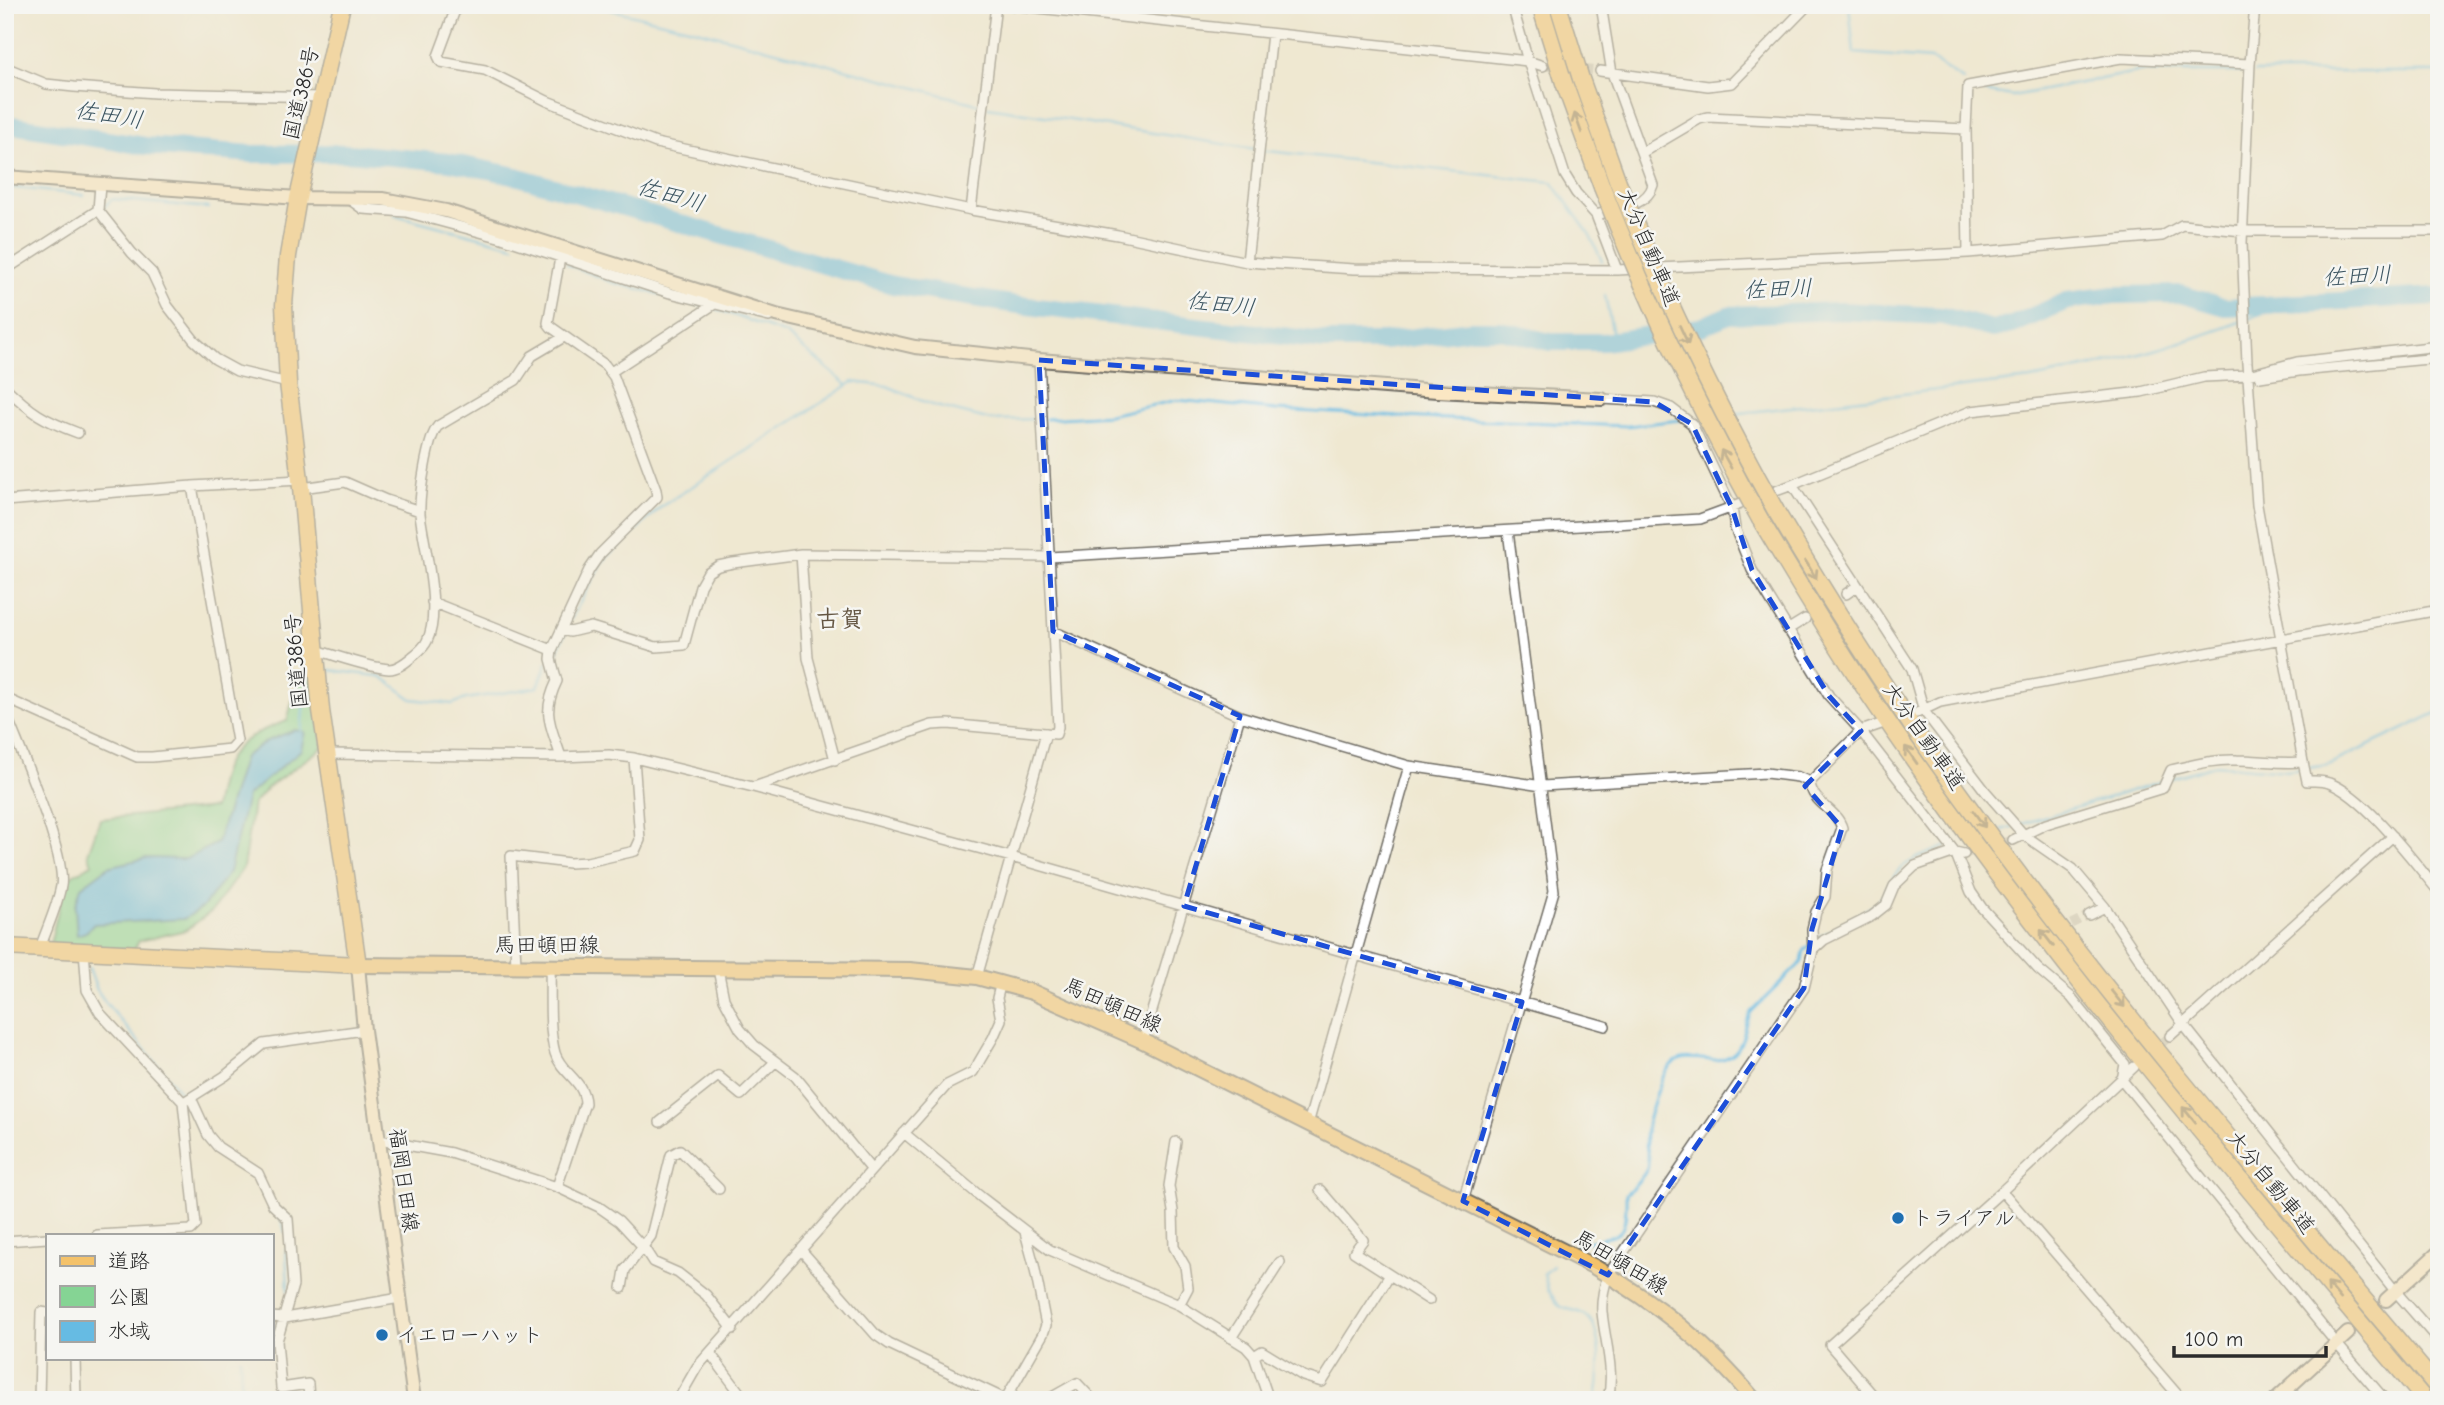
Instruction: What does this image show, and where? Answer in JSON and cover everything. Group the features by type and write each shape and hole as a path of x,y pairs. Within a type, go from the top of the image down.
{"highway":[{"name":"国道386号","path":"342,5 299,195 288,256 284,305 288,383 321,710 358,965"},
{"name":"大分自動車道","path":"1540,5 1564,83 1602,187 1650,304 1684,377 1760,519 1807,598 1868,693 1988,862 2135,1049 2425,1400"},
{"name":"大分自動車道","path":"1558,5 1618,182 1667,298 1700,371 1822,590 1882,683 2003,851 2148,1037 2439,1390"},
{"path":"5,947 358,965"}],"main road":[{"name":"馬田頓田線","path":"358,965 910,970 1001,982 1032,992 1143,1041 1608,1275 1647,1298 1685,1329 1726,1366 1754,1400"}],"street":[{"path":"457,5 439,56 441,62 485,70 547,101 656,143 971,210 1118,235 1247,262 1354,270 1617,270 1968,253 2162,236 2182,225 2243,230 2439,231"},
{"path":"971,210 996,5"},
{"path":"1010,5 1528,61 1543,66"},
{"path":"1512,5 1565,175 1576,193 1597,215 1617,270"},
{"path":"1597,215 1643,201 1651,193 1653,185 1612,73 1601,5"},
{"path":"1600,71 1708,86 1732,83 1808,5"},
{"path":"2255,5 2242,243 2247,363 2257,505 2307,781 2322,780 2344,790 2393,836 2439,892"},
{"path":"1247,262 1272,34"},
{"path":"1968,253 1968,86 2121,58 2250,64"},
{"path":"5,67 46,84 74,87 155,93 321,97"},
{"path":"1643,152 1699,119 1709,117 1966,129"},
{"path":"5,177 100,185 383,199 446,212 786,317 915,347 1039,360 1437,391 1654,402 1671,408 1692,424 1732,508 1735,528 1752,570 1829,696 1861,731 1955,850 1971,892 1982,908 2038,969 2071,997 2125,1064 2122,1080 2385,1400"},
{"path":"100,185 98,210 132,253 152,273 167,305 194,340 208,353 237,371 288,383"},
{"path":"349,199 363,209 406,212 502,238 560,262 713,305 763,317 786,317"},
{"path":"5,270 98,210"},
{"path":"560,262 548,323 611,372 657,497 600,555 589,570 552,650 551,659 557,681 549,698 547,712 561,757"},
{"path":"611,372 713,305"},
{"path":"317,654 390,669 396,668 423,648 429,639 432,602 420,511 427,452 433,432 438,426 516,380 532,356 564,337"},
{"path":"2248,377 2297,362 2439,346"},
{"path":"2336,368 2359,355"},
{"path":"561,630 570,632 591,627 656,647 684,645 700,586 708,572 733,563 801,554 1049,558 1700,519 1792,485 1971,411 2141,392 2204,377 2248,377 2439,358"},
{"path":"753,788 932,725 948,724 1056,734 1058,727 1039,360"},
{"path":"5,387 43,420 78,433"},
{"path":"5,502 192,486 345,482 420,511"},
{"path":"1792,485 1856,587 1912,669 1920,712 2019,829 2073,869 2105,907 2183,1024 2391,1296 2439,1341"},
{"path":"5,698 137,757 230,749 234,746 237,741 192,486"},
{"path":"1463,1201 1554,891 1508,531"},
{"path":"801,554 808,658 835,760"},
{"path":"1846,594 1856,587"},
{"path":"432,602 552,650"},
{"path":"1920,712 1940,702 2439,610"},
{"path":"1787,630 1805,619"},
{"path":"1052,631 1240,716 1409,766 1542,786 1766,773 1798,777 1810,782"},
{"path":"5,711 60,864 61,886 40,948"},
{"path":"1143,1041 1240,716"},
{"path":"1810,782 1861,731 1881,724"},
{"path":"977,977 1046,733"},
{"path":"328,754 561,757 609,755 634,758 1011,857 1605,1026"},
{"path":"516,966 511,856 569,863 587,862 635,851 640,840 634,758"},
{"path":"2019,829 2046,824 2163,788 2171,770 2210,761 2238,760 2305,769"},
{"path":"1308,1124 1409,766"},
{"path":"1608,1400 1611,1360 1602,1311 1602,1294 1608,1275 1804,988 1813,946 1812,929 1816,912 1825,897 1827,870 1842,828 1838,820 1813,794 1810,782"},
{"path":"2013,840 2019,829"},
{"path":"2170,1036 2393,836"},
{"path":"1813,946 1879,911 1886,905 1894,887 1905,873 1915,866 1955,850"},
{"path":"2089,915 2105,907"},
{"path":"84,950 88,990 96,1006 187,1100 218,1147 258,1173 273,1205 288,1219 293,1285 278,1318 281,1388 308,1384 309,1400"},
{"name":"福岡日田線","path":"358,965 364,1030 414,1400"},
{"path":"550,966 556,1056 584,1092 585,1103 557,1187"},
{"path":"718,969 724,999 740,1030 795,1076 871,1169"},
{"path":"678,1400 697,1367 947,1085 974,1073 1001,1020 996,998 1001,982"},
{"path":"187,1100 225,1076 264,1044 364,1030"},
{"path":"660,1122 718,1076 741,1095 775,1062"},
{"path":"1877,1400 1830,1345 2003,1191 2134,1068"},
{"path":"116,1234 191,1230 196,1225 187,1100"},
{"path":"904,1133 1050,1250 1179,1305 1246,1347 1254,1356 1269,1400"},
{"path":"379,1140 451,1153 557,1187 599,1207 620,1221 653,1262 678,1273 706,1295 733,1329"},
{"path":"1176,1142 1169,1186 1174,1247 1185,1266 1188,1288 1179,1305"},
{"path":"622,1288 625,1270 651,1236 671,1155 681,1150 719,1189"},
{"path":"1320,1189 1363,1240 1354,1252 1429,1300"},
{"path":"2003,1191 2182,1400"},
{"path":"802,1251 876,1335 889,1344 1006,1400 1046,1325 1025,1232"},
{"path":"5,1241 46,1238"},
{"path":"2391,1296 2439,1252"},
{"path":"1231,1338 1280,1262"},
{"path":"1254,1356 1262,1351 1303,1376 1322,1382 1390,1276"},
{"path":"278,1318 401,1298"},
{"path":"39,1400 41,1312 46,1313"},
{"path":"2275,1400 2348,1333"},
{"path":"710,1353 745,1400"},
{"path":"75,1360 76,1400"},
{"path":"1047,1400 1077,1382 1093,1400"}],"highlighted area":[{"path":"1039,360 1654,402 1692,424 1732,508 1752,570 1829,696 1861,731 1805,786 1842,828 1812,929 1804,988 1608,1275 1463,1201 1522,1002 1184,906 1240,716 1053,631"}],"green space":[{"path":"312,668 323,747 266,789 253,804 243,868 212,911 186,930 139,941 134,950 50,944 64,885 71,876 92,864 88,853 100,819 214,808 221,775 230,756 251,737 287,721 298,685"}],"water":[{"path":"295,730 305,732 301,750 247,796 229,872 203,907 184,919 94,924 86,932 77,935 75,906 81,887 108,867 146,858 186,859 217,843 244,757 267,741"}],"waterway":[{"path":"591,5 981,105"},
{"path":"1849,5 1854,53 1931,59 1963,80"},
{"path":"1977,90 2013,96 2137,72 2247,72"},
{"path":"2254,72 2439,72"},
{"path":"988,107 1268,151 1552,182 1590,235 1602,261"},
{"name":"佐田川","path":"5,124 145,146 253,154 348,153 449,162 512,175 893,285 1011,304 1324,341 1384,341 1471,330 1500,330 1550,342 1604,342 1701,327 1728,315 1840,311 1942,316 1993,329 2012,325 2067,301 2114,295 2180,294 2226,307 2439,296"},
{"path":"5,187 84,195"},
{"path":"102,209 112,199 209,208"},
{"path":"395,215 514,246"},
{"path":"567,264 614,283 667,296"},
{"path":"1605,295 1614,340"},
{"path":"690,302 704,306"},
{"path":"1732,414 2031,379 2158,349 2219,330 2280,306"},
{"path":"714,308 786,334 847,385"},
{"path":"571,619 602,562 662,506 853,382 887,386 932,405 991,420 1039,419"},
{"path":"1046,419 1109,415 1177,400 1276,410 1423,418 1627,426 1680,420"},
{"path":"556,654 565,633"},
{"path":"324,674 330,670 377,676 412,699 452,704 466,699 538,687 547,663"},
{"path":"301,733 304,699 311,685"},
{"path":"2169,779 2214,765 2287,771 2328,765 2439,712"},
{"path":"2019,825 2163,781"},
{"path":"2002,830 2012,827"},
{"path":"1816,939 1878,903 1903,866 1947,846"},
{"path":"1575,1247 1612,1236 1622,1228 1625,1221 1626,1194 1647,1169 1647,1126 1664,1075 1671,1065 1688,1058 1717,1060 1735,1052 1741,1043 1751,1012 1802,962 1804,951 1809,946"},
{"path":"89,968 97,990 106,1003 182,1094"},
{"path":"188,1109 212,1150 247,1171"},
{"path":"271,1209 282,1220 285,1232"},
{"path":"286,1249 288,1291"},
{"path":"1553,1266 1544,1274 1548,1290 1559,1306 1585,1315 1595,1330 1599,1355 1595,1400"},
{"path":"273,1333 277,1324"},
{"path":"240,1360 242,1400"}],"tunnel":[{"path":"1543,66 1600,71"},
{"path":"1964,854 2013,840"},
{"path":"2059,930 2089,915"},
{"path":"2140,1063 2170,1036"}],"place":[{"name":"トライアル","path":"1898,1218"},
{"name":"イエローハット","path":"382,1335"}],"district":[{"name":"古賀","path":"840,619"}]}
